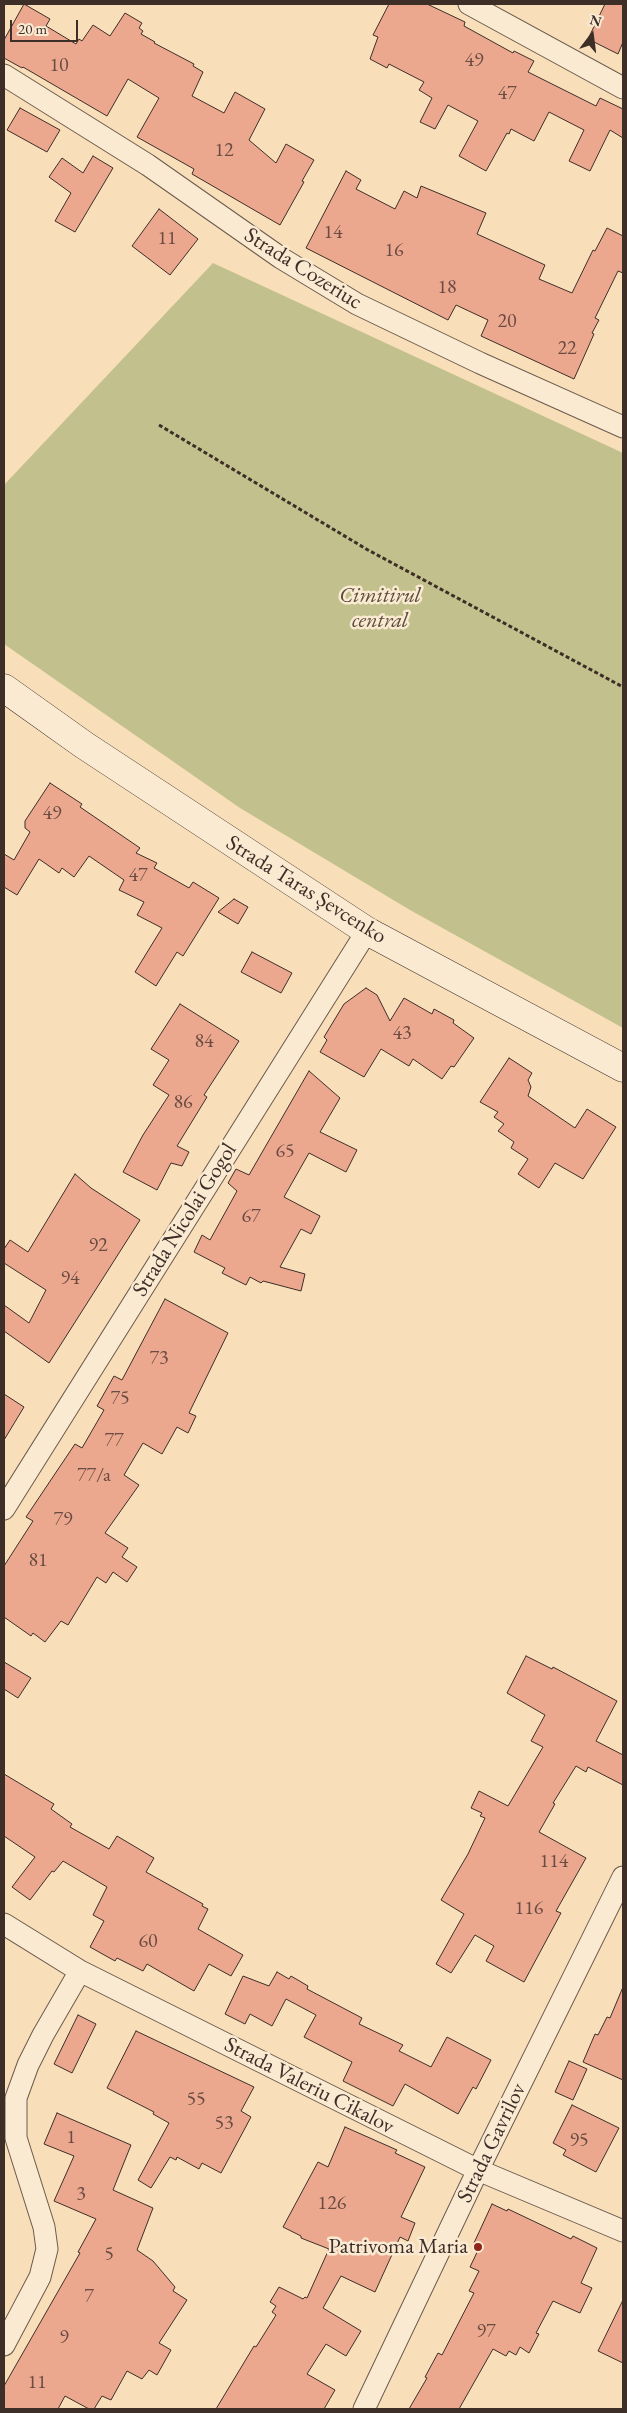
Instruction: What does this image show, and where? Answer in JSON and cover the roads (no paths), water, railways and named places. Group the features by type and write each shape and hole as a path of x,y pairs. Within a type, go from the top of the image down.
{"main road":[{"name":"Strada Taras Șevcenko","path":"4,688 84,745 367,931 623,1068"}],"street":[{"path":"469,4 623,88"},
{"name":"Strada Cozeriuc","path":"4,75 148,166 281,258 357,304 480,363 622,423"},
{"name":"Strada Nicolai Gogol","path":"4,1509 367,931"},
{"name":"Strada Gavrilov","path":"364,2409 478,2170 623,1877"},
{"name":"Strada Valeriu Cikalov","path":"4,1924 80,1971 478,2170 623,2231"},
{"path":"4,2345 40,2277 47,2249 44,2227 16,2138 16,2098 28,2065 43,2035 80,1971"}],"place":[{"name":"Patrivoma Maria","path":"478,2247"}],"park label":[{"name":"Cimitirul central","path":"380,608"}]}
